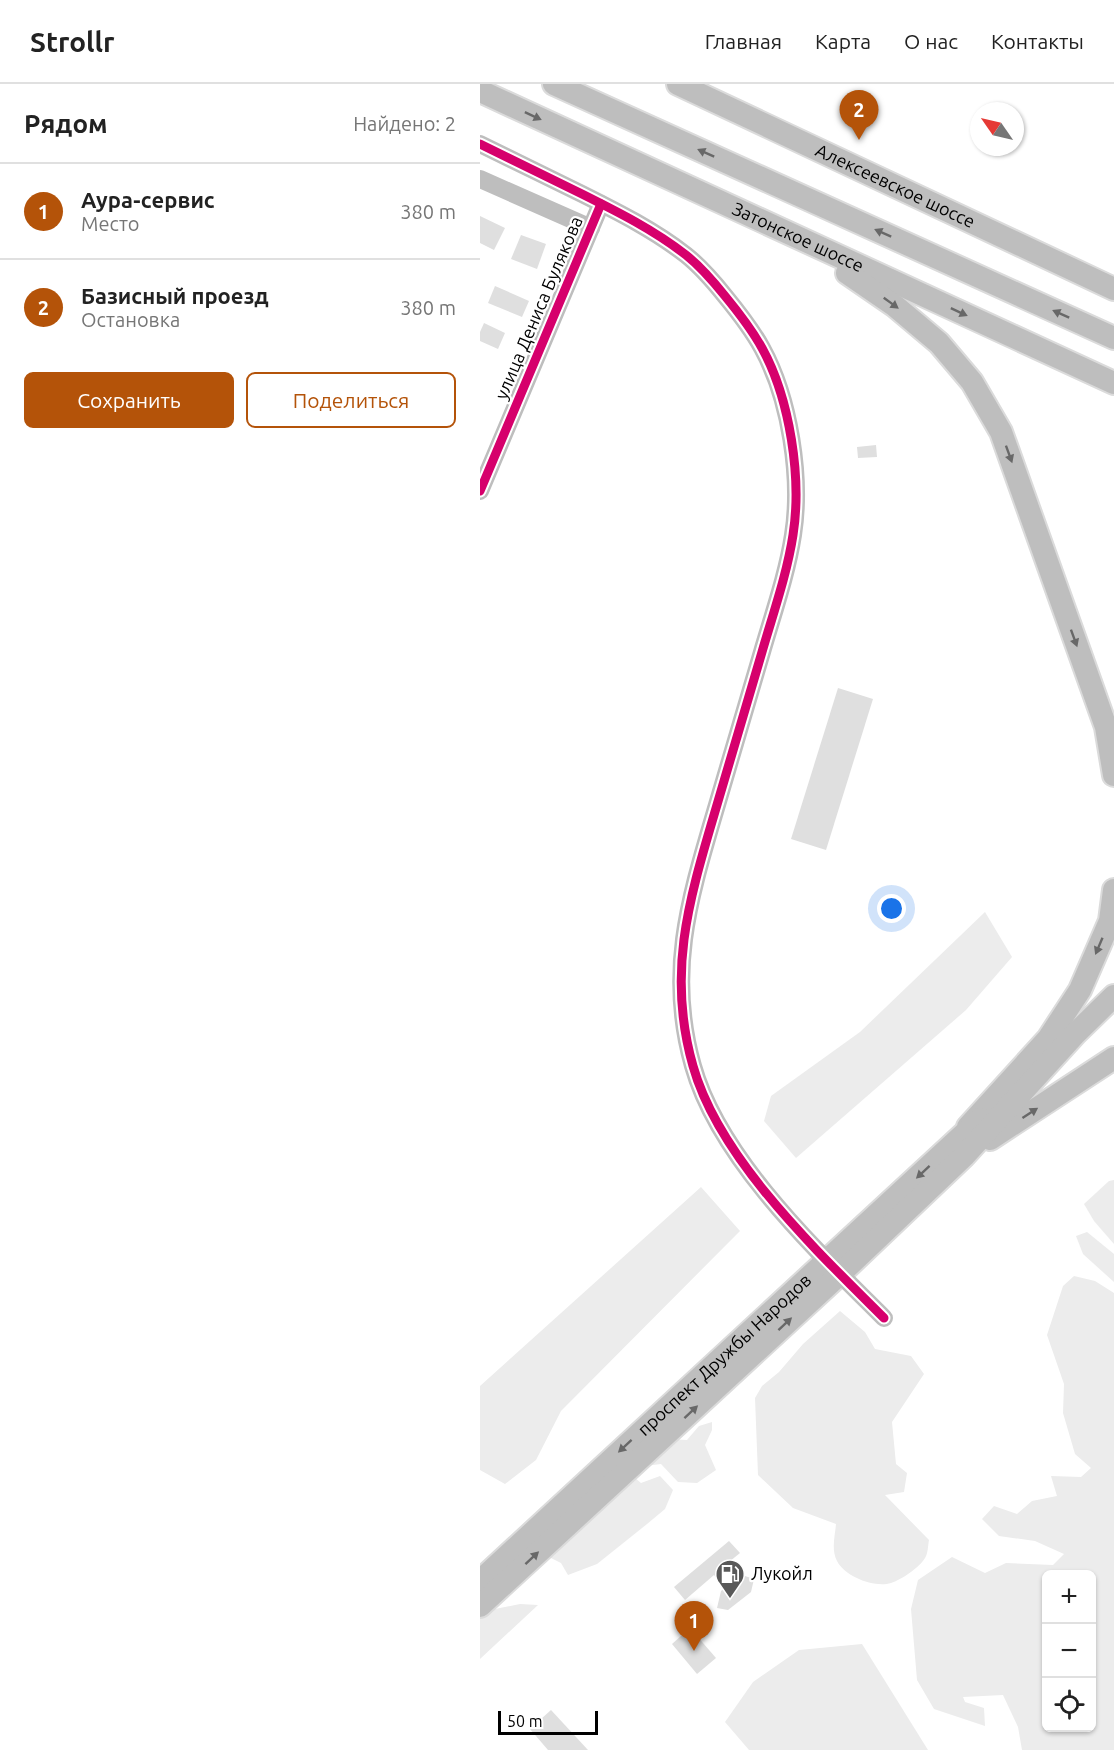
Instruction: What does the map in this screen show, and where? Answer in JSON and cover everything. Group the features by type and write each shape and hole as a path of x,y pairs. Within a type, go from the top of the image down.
{"main road":[{"path":"554,84 1114,338"},
{"name":"Алексеевское шоссе","path":"678,84 1114,289"},
{"name":"Затонское шоссе","path":"480,91 1114,383"},
{"path":"791,235 896,306 939,343 972,382 1001,432 1106,727 1114,774"},
{"path":"958,1150 1048,1039 1080,990 1110,921 1114,890"},
{"name":"проспект Дружбы Народов","path":"480,1606 958,1150 1114,996"},
{"path":"958,1150 1114,1058"},
{"name":"проспект Дружбы Народов","path":"480,1581 834,1268"}],"street":[{"path":"480,144 653,232 687,256 711,279 750,328 763,349 784,402 795,468 793,534 770,625 697,873 684,936 681,982 685,1035 702,1095 735,1151 795,1226 884,1318"},
{"path":"480,179 591,228"},
{"name":"улица Дениса Булякова","path":"480,491 601,204"}],"shaded area":[{"path":"985,912 1012,957 966,1010 796,1158 764,1121 771,1096 860,1032"},
{"path":"1114,1180 1114,1244 1094,1221 1084,1204 1109,1181"},
{"path":"701,1187 740,1231 561,1411 536,1460 505,1484 480,1470 480,1386"},
{"path":"1087,1232 1114,1254 1114,1282 1083,1254 1076,1236"},
{"path":"1074,1276 1095,1281 1114,1293 1114,1750 1022,1750 1018,1727 1003,1695 963,1697 965,1702 984,1708 985,1726 934,1709 917,1680 911,1609 918,1580 952,1557 985,1573 1006,1563 1053,1565 1064,1554 1035,1541 999,1536 982,1519 994,1506 1017,1514 1032,1501 1057,1496 1051,1476 1081,1477 1091,1468 1075,1454 1063,1413 1064,1384 1047,1335 1063,1286"},
{"path":"840,1311 865,1332 875,1349 911,1356 924,1374 892,1422 896,1464 907,1473 904,1492 885,1495 929,1540 928,1549 923,1562 905,1576 891,1583 877,1584 861,1580 847,1572 837,1561 834,1552 836,1524 793,1508 758,1475 755,1398 762,1386 779,1372 803,1344"},
{"path":"712,1422 712,1430 705,1445 716,1470 697,1483 678,1482 661,1464 645,1466 667,1439 687,1440 699,1426"},
{"path":"629,1473 641,1483 660,1476 673,1490 665,1509 597,1564 568,1575 561,1563 545,1555"},
{"path":"520,1604 538,1605 480,1659 480,1617 495,1609"},
{"path":"862,1644 928,1750 749,1750 725,1722 753,1682 799,1650"}],"building":[{"path":"480,216 505,228 494,250 480,243"},
{"path":"521,235 546,244 537,269 511,259"},
{"path":"495,286 529,301 522,317 488,303"},
{"path":"484,323 505,333 498,349 480,341 480,332"},
{"path":"876,445 877,457 858,458 857,447"},
{"path":"838,688 873,699 826,850 791,839"},
{"path":"729,1541 740,1553 724,1566 738,1583 745,1576 754,1579 751,1592 728,1610 717,1608 721,1591 725,1588 714,1575 685,1600 674,1587"},
{"path":"690,1628 716,1658 697,1674 672,1644"},
{"path":"551,1710 588,1750 548,1750 530,1729"}],"cycle path":[{"path":"480,144 622,215 661,237 697,264 750,328 772,368 780,391 795,464 793,535 779,594 689,909 681,970 685,1033 693,1066 706,1101 724,1135 747,1169 801,1233 884,1318"},
{"path":"480,491 601,204"}],"place":[{"name":"Базисный проезд","path":"859,140"},
{"name":"Лукойл","path":"730,1600"},
{"name":"Аура-сервис","path":"694,1651"}]}
